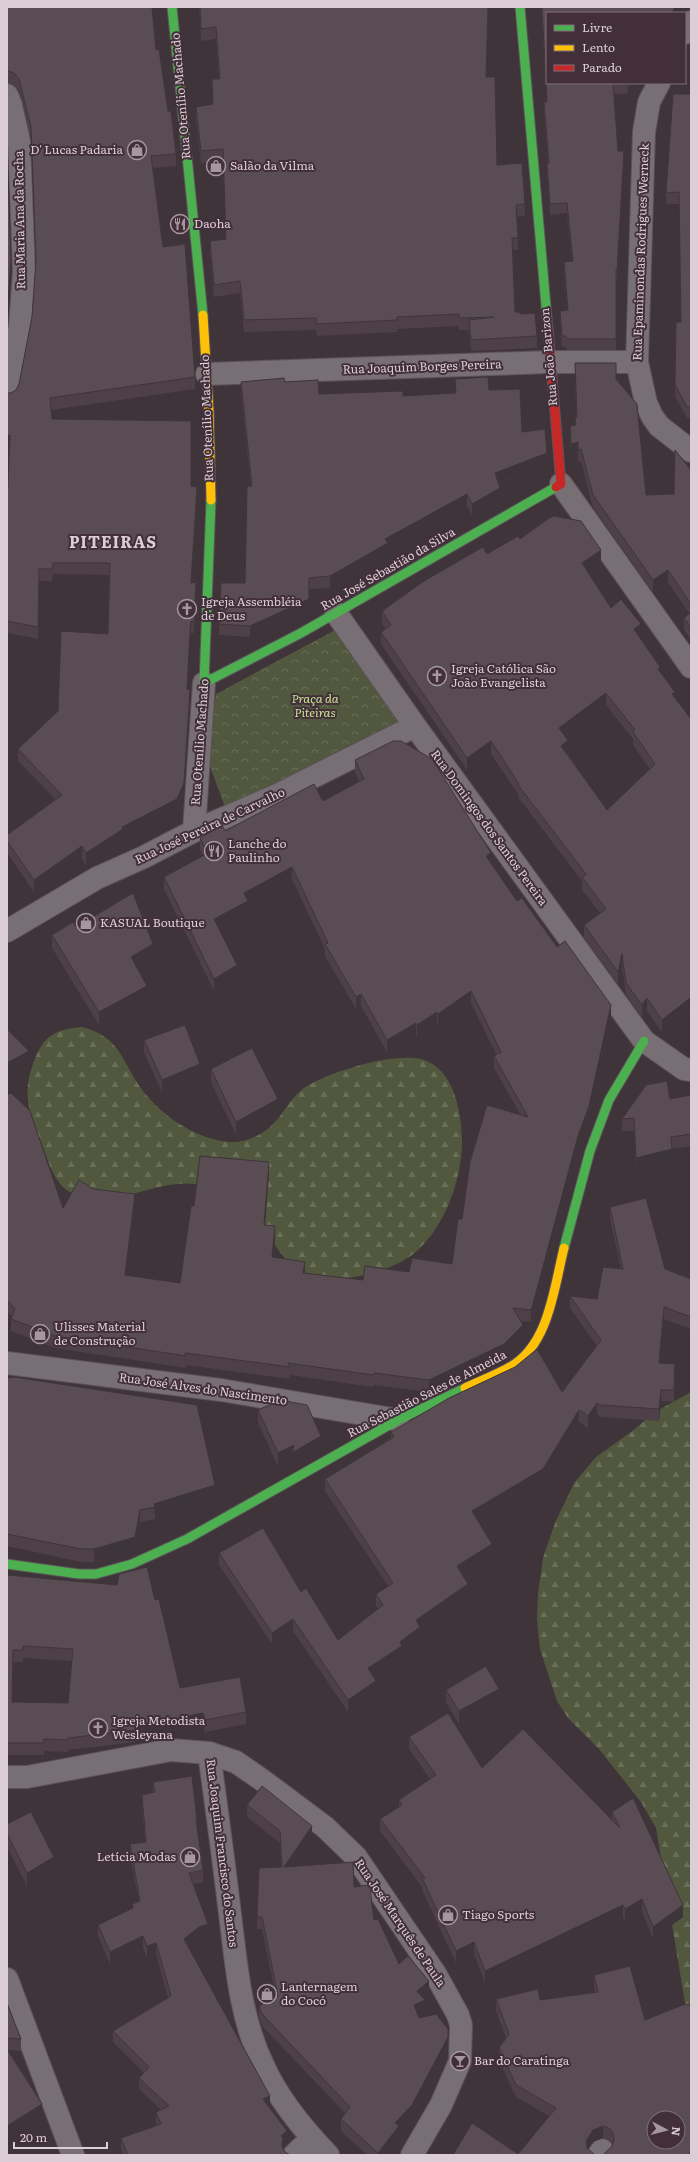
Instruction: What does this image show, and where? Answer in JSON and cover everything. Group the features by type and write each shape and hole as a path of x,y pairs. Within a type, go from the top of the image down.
{"street":[{"name":"Rua Otenílio Machado","path":"172,7 207,374 211,522 211,585 194,831"},
{"name":"Rua João Barizon","path":"520,7 549,362 561,484 691,667"},
{"path":"686,31 691,22"},
{"name":"Rua Epaminondas Rodrigues Werneck","path":"658,84 649,102 644,132 637,362 646,403 652,416 659,426 691,451"},
{"name":"Rua Maria Ana da Rocha","path":"7,95 11,105 19,141 24,271 20,326 7,393"},
{"name":"Rua Joaquim Borges Pereira","path":"207,374 549,362 637,362"},
{"name":"Rua José Sebastião da Silva","path":"204,683 262,654 336,613 561,484"},
{"name":"Rua Domingos dos Santos Pereira","path":"336,613 415,726 644,1041 684,1068 691,1070"},
{"name":"Rua José Pereira de Carvalho","path":"7,931 97,878 144,857 194,831 275,796 415,726"},
{"name":"Rua Sebastião Sales de Almeida","path":"7,1564 79,1574 96,1574 132,1564 181,1542 398,1420 510,1367 530,1351 545,1320 590,1151 606,1108 644,1041"},
{"name":"Rua José Alves do Nascimento","path":"7,1363 222,1390 398,1420"},
{"name":"Rua Joaquim Francisco do Santos","path":"7,1777 27,1777 171,1750 209,1753 238,1984 247,2023 262,2065 279,2096 312,2138 328,2155"},
{"name":"Rua José Marquês de Paula","path":"209,1753 236,1762 291,1801 341,1841 356,1857 436,1975 458,2015 462,2035 460,2061 441,2105 412,2155"},
{"path":"7,1978 73,2155"},
{"path":"294,2155 312,2138"}],"green space":[{"name":"Praça da Piteiras","path":"339,628 405,725 227,812 206,756 216,694"},
{"path":"82,1027 95,1031 112,1043 148,1097 156,1106 176,1122 209,1138 228,1142 242,1141 261,1134 276,1121 299,1092 330,1075 365,1064 384,1060 417,1058 429,1062 438,1068 451,1085 460,1117 462,1153 456,1184 444,1214 427,1240 417,1251 404,1260 388,1268 363,1276 341,1279 320,1278 301,1271 286,1259 258,1218 243,1207 211,1189 200,1185 177,1184 102,1201 69,1192 62,1186 55,1176 33,1122 28,1104 28,1085 33,1064 45,1041 56,1033 72,1028"},
{"path":"691,1392 691,2039 656,1828 641,1802 599,1749 568,1718 557,1701 540,1649 537,1620 538,1594 543,1558 555,1523 574,1483 596,1457 631,1432 655,1412"}],"building":[{"path":"7,7 152,7 156,50 159,49 168,111 171,111 176,154 151,156 163,247 185,244 195,377 50,398 52,419 191,421 191,486 197,487 191,583 196,582 194,622 191,621 190,632 187,689 190,690 184,783 177,799 122,827 123,829 86,853 82,846 34,880 7,841 7,835 62,795 18,749 58,711 61,631 108,634 110,563 53,563 52,569 39,569 38,627 7,621 7,504 10,435 7,436 7,393 11,393 16,390 19,384 32,317 36,260 31,127 19,79 14,73 7,71"},
{"path":"200,7 488,7 486,77 495,77 497,165 522,163 525,204 516,205 518,238 512,238 515,312 519,312 520,314 535,313 537,336 471,340 469,320 494,317 459,318 459,314 397,317 397,320 317,324 316,318 244,320 240,281 214,285 210,241 226,239 223,149 201,151 196,107 213,104 212,79 220,79 216,27 201,29"},
{"path":"542,7 675,7 672,12 546,12 546,83"},
{"path":"546,84 613,84 618,151 624,151 617,271 616,270 616,339 567,339 566,336 562,336 560,311 568,310 564,262 573,261 567,203 550,204 547,163 549,163 544,102 547,102"},
{"path":"673,94 691,94 691,407 687,407 675,385 676,322 681,322 679,192 666,193"},
{"path":"7,143 11,259 7,316"},
{"path":"575,363 616,363 616,379 637,404 646,495 674,494 675,450 691,470 691,604 668,570 653,580 593,495 581,449 578,450 578,442 571,444 570,426 576,425 575,417 577,417"},
{"path":"488,377 489,390 520,389 522,432 545,429 547,453 495,473 500,488 472,504 467,494 385,539 388,543 330,576 309,578 309,599 250,626 219,624 221,583 245,583 247,486 252,486 241,382 284,378 285,382 318,380 319,394 403,391 403,396 456,393 455,379"},
{"path":"554,516 581,521 601,550 582,563 611,608 621,599 641,624 634,629 660,667 658,669 675,692 672,694 691,719 691,1014 690,998 662,1020 647,998 642,1005 626,983 622,954 618,972 584,925 606,909 582,877 586,874 518,785 519,784 491,741 467,758 381,632 391,625 382,611 424,581 483,547 487,554 518,536 520,539","holes":["606,693 635,730 633,732 655,764 607,810 561,746 568,740 559,728"]},
{"path":"691,612 691,627 684,618"},
{"path":"393,741 401,741 432,759 491,853 486,856 517,901 522,898 557,947 565,941 611,1005 589,1106 578,1136 533,1304 531,1310 513,1308 523,1325 504,1344 429,1380 374,1373 373,1375 288,1363 290,1367 185,1353 186,1356 56,1336 11,1319 15,1309 7,1300 7,1095 11,1093 30,1111 63,1208 79,1180 93,1189 135,1194 125,1275 180,1283 191,1206 194,1206 200,1156 269,1162 264,1225 275,1226 272,1257 305,1262 303,1273 363,1280 365,1266 409,1272 412,1258 452,1264 458,1219 462,1219 470,1162 487,1105 528,1117 494,1056 501,1052 471,991 438,1014 437,1012 417,1025 416,1023 387,1040 361,994 356,997 325,944 328,943 292,867 244,893 248,901 214,919 237,965 214,979 164,877 208,853 200,838 222,825 225,831 314,784 323,801 364,779 355,760"},
{"path":"133,893 153,944 131,957 147,986 99,1012 52,935 73,922 76,927"},
{"path":"185,1025 200,1064 162,1080 144,1040"},
{"path":"7,1029 29,1051 7,1063"},
{"path":"252,1048 278,1099 236,1122 211,1069"},
{"path":"667,1081 670,1099 691,1095 691,1134 671,1137 672,1149 636,1158 634,1118 622,1119 646,1085"},
{"path":"646,1198 665,1269 691,1279 691,1317 664,1307 659,1363 675,1364 674,1390 661,1390 659,1409 600,1405 597,1403 588,1416 579,1410 543,1469 472,1511 492,1544 457,1566 468,1584 416,1620 420,1627 400,1642 402,1646 368,1668 376,1681 348,1700 293,1619 272,1633 219,1553 263,1528 301,1592 306,1588 338,1640 383,1605 376,1594 393,1583 325,1479 394,1437 391,1432 449,1398 515,1367 537,1349 562,1392 601,1340 570,1296 597,1299 603,1267 623,1269 610,1207"},
{"path":"14,1377 197,1405 215,1485 154,1504 155,1507 140,1510 135,1537 94,1549 81,1549 7,1534 7,1379"},
{"path":"280,1400 307,1405 321,1436 292,1453 294,1445 278,1453 258,1410"},
{"path":"147,1567 155,1600 159,1599 180,1688 240,1677 246,1712 205,1720 203,1713 135,1727 135,1730 68,1738 68,1740 44,1739 44,1743 7,1743 7,1575 117,1585 119,1574","holes":["23,1646 73,1649 68,1703 12,1702 13,1650 23,1650"]},
{"path":"486,1666 499,1689 459,1711 446,1690"},
{"path":"448,1713 482,1768 523,1729 620,1828 612,1812 633,1798 683,1905 653,1927 642,1899 625,1909 623,1905 485,1971 474,1942 456,1951 422,1878 425,1878 380,1819 402,1805 399,1800 436,1775 409,1737"},
{"path":"192,1776 203,1870 189,1873 208,1924 199,1927 184,1939 270,2096 263,2099 287,2131 281,2136 283,2138 282,2146 285,2152 290,2155 128,2155 121,2138 161,2124 156,2112 169,2106 139,2078 149,2067 113,2031 171,1996 156,1943 147,1946 143,1936 110,1952 98,1925 133,1908 132,1904 140,1901 130,1844 146,1842 142,1795 155,1792 153,1782"},
{"path":"262,1786 312,1826 284,1867 353,1862 354,1887 368,1885 370,1888 374,1920 378,1919 399,1964 408,1956 429,1981 417,1991 425,2000 414,2005 419,2018 436,2014 448,2029 448,2037 412,2105 395,2123 399,2126 378,2153 341,2119 350,2107 262,2014 259,2006 278,1996 262,1917 257,1917 259,1868 282,1867 280,1831 247,1805"},
{"path":"31,1812 54,1857 27,1873 7,1834 7,1824"},
{"path":"630,1966 645,2020 685,2004 691,2005 691,2151 688,2155 603,2155 612,2146 614,2140 613,2133 609,2128 603,2126 593,2130 586,2141 587,2148 595,2155 453,2155 472,2123 518,2154 556,2108 516,2085 499,2048 509,2034 496,1999 538,1989 540,2000 598,1992 594,1975"},
{"path":"7,2003 21,2039 7,2038"},
{"path":"7,2049 42,2104 7,2126"}],"traffic: fast":[{"path":"172,7 203,315"},
{"path":"520,7 548,329"},
{"path":"204,683 301,633 556,487"},
{"path":"204,683 211,500"},
{"path":"564,1248 590,1151 609,1100 644,1041"},
{"path":"7,1564 79,1574 96,1574 132,1564 187,1539 398,1420 465,1388"}],"traffic: slow":[{"path":"203,315 209,412 211,500"},
{"path":"465,1388 510,1367 523,1357 533,1345 542,1330 548,1314 564,1248"}],"traffic: jam":[{"path":"548,329 561,484 556,487"}],"place":[{"name":"D' Lucas Padaria","path":"137,150"},
{"name":"Salão da Vilma","path":"216,166"},
{"name":"Daoha","path":"180,224"},
{"name":"Igreja Assembléia de Deus","path":"187,609"},
{"name":"Igreja Católica São João Evangelista","path":"437,676"},
{"name":"Lanche do Paulinho","path":"214,851"},
{"name":"KASUAL Boutique","path":"86,923"},
{"name":"Ulisses Material de Construção","path":"40,1334"},
{"name":"Igreja Metodista Wesleyana","path":"98,1728"},
{"name":"Letícia Modas","path":"190,1857"},
{"name":"Tiago Sports","path":"448,1915"},
{"name":"Lanternagem do Cocó","path":"267,1994"},
{"name":"Bar do Caratinga","path":"460,2061"}],"district":[{"name":"PITEIRAS","path":"113,542"}]}
